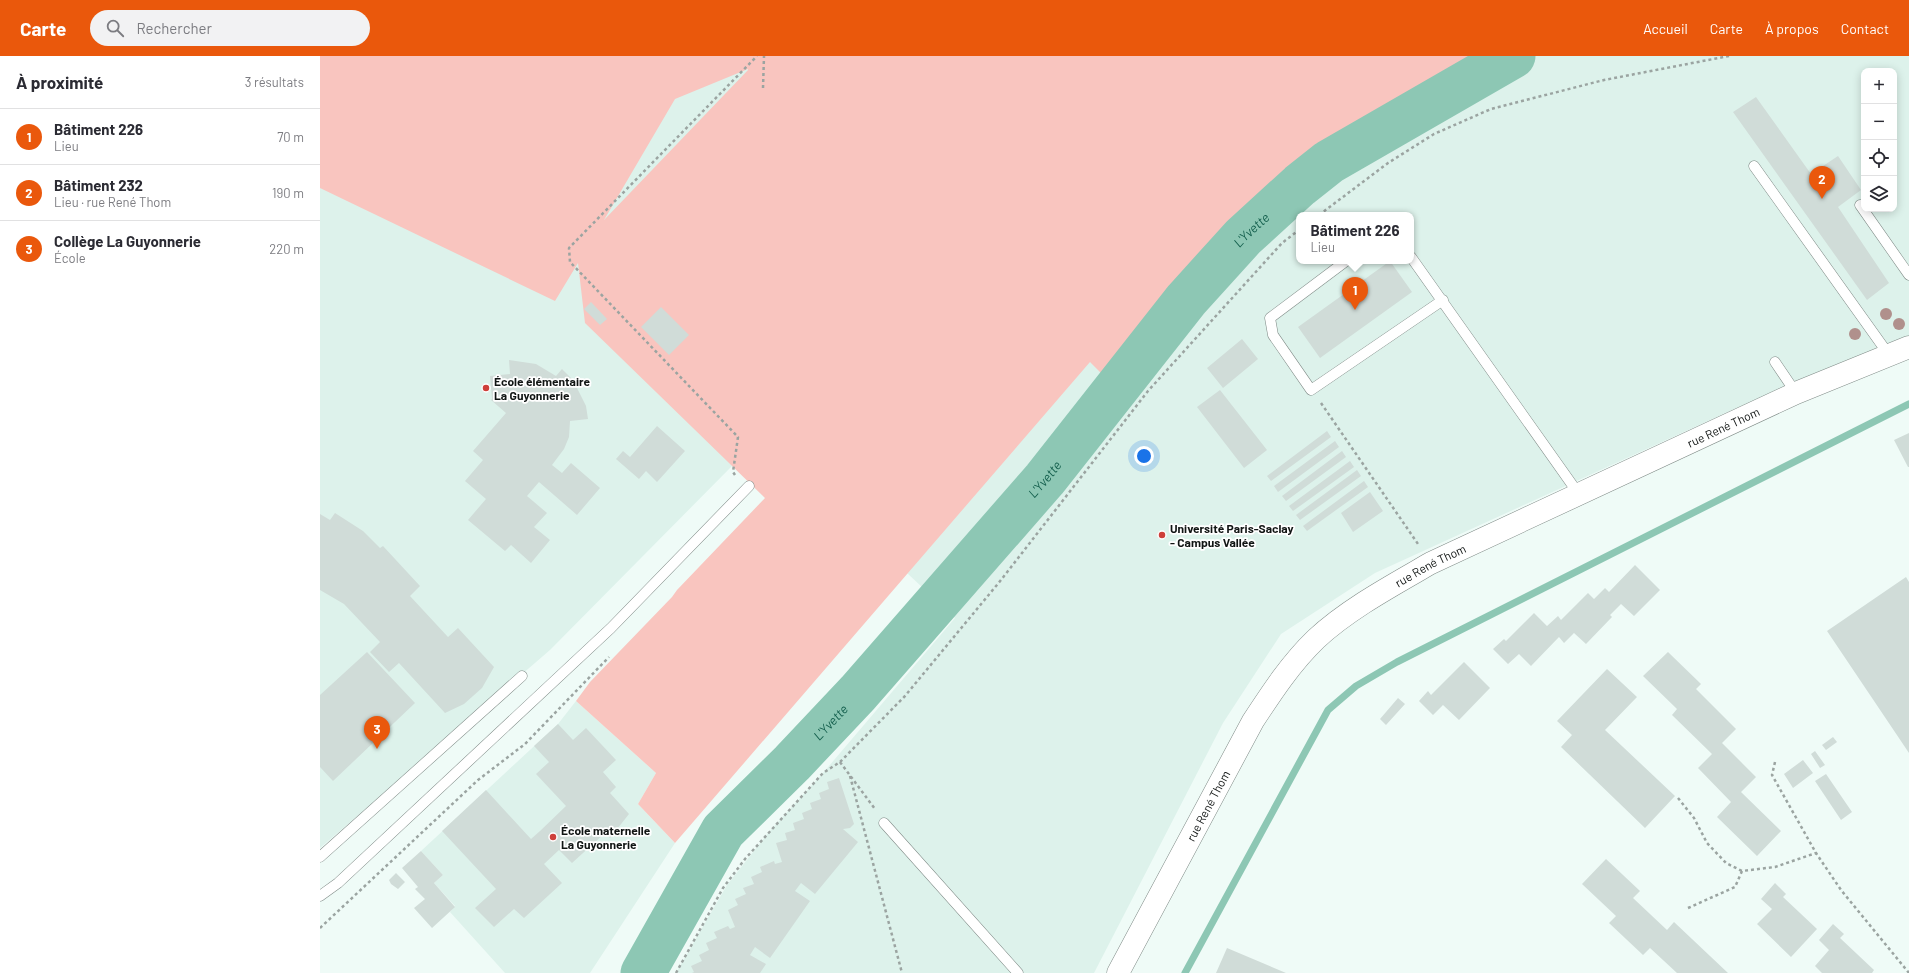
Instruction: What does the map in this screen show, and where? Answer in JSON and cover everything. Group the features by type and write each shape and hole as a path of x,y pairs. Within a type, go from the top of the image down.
{"main road":[{"name":"rue René Thom","path":"1118,973 1253,721 1279,681 1316,638 1339,621 1431,563 1796,392 1909,347"}],"lane":[{"path":"1754,166 1889,355"},
{"path":"1860,206 1909,275"},
{"path":"1414,261 1578,493"},
{"path":"1342,264 1270,318 1273,335 1311,390 1443,300"},
{"path":"1775,362 1796,392"},
{"path":"320,896 338,883 611,628 749,486"},
{"path":"320,856 522,676"},
{"path":"884,823 1018,973"}],"path":[{"path":"738,436 570,262 569,248 757,56"},
{"path":"763,88 764,56"},
{"path":"1323,212 1388,163 1434,134 1491,109 1604,80 1729,56"},
{"path":"676,973 724,888 745,859 823,773 840,762 905,696 1001,580 1148,391 1282,243 1296,232"},
{"path":"1311,390 1431,563"},
{"path":"840,762 884,823"},
{"path":"1775,762 1772,775 1816,853 1841,890 1909,973"},
{"path":"850,776 902,973"},
{"path":"1678,798 1694,818 1707,843 1726,862 1742,871 1775,866 1816,853"},
{"path":"1688,908 1735,886 1742,871"}],"shaded area":[{"path":"320,56 1493,56 1334,146 1209,257 1105,377 1090,362 675,843 638,804 656,773 576,701 590,682 765,498 585,323 578,263 555,301 320,188","holes":["748,70 604,220 675,99"]},
{"name":"Université Paris-Saclay - Campus Vallée","path":"331,56 1909,56 1909,336 1734,409 1375,573 1281,634 1223,723 1094,973 676,973 727,885 769,832 823,773 955,618 795,468 732,466 550,650 320,848 320,70"},
{"name":"École maternelle La Guyonnerie","path":"576,701 656,773 638,804 675,843 590,973 505,973 450,912 455,906 434,883 443,875 421,851 558,724"}],"building":[{"path":"1756,97 1811,174 1838,156 1861,190 1838,207 1889,283 1867,300 1733,112"},
{"path":"1386,264 1392,264 1412,292 1320,358 1298,327"},
{"path":"591,302 607,319 600,325 584,309"},
{"path":"661,307 689,335 669,355 641,327"},
{"path":"1242,339 1258,359 1223,388 1207,368"},
{"path":"509,360 536,364 556,376 562,369 573,380 586,406 588,419 570,421 569,437 564,449 552,465 562,473 571,463 600,488 577,515 539,482 527,496 547,513 534,527 550,540 531,563 511,545 505,551 468,520 486,499 465,481 483,460 473,451 506,413 491,400 490,376 510,374"},
{"path":"1220,390 1267,450 1244,468 1197,407"},
{"path":"657,426 685,451 657,482 646,471 639,479 616,459 623,451 630,457"},
{"path":"1327,431 1331,437 1271,481 1267,476"},
{"path":"1909,433 1909,467 1908,467 1894,440"},
{"path":"1335,441 1339,447 1278,492 1274,486"},
{"path":"1342,451 1346,457 1286,501 1282,496"},
{"path":"1350,461 1354,467 1293,511 1289,506"},
{"path":"1357,470 1361,476 1300,520 1296,515"},
{"path":"1364,481 1368,487 1307,531 1303,526"},
{"path":"1370,492 1383,511 1353,532 1341,513"},
{"path":"335,513 363,531 380,548 383,546 420,586 410,596 448,637 458,628 494,667 482,688 464,704 445,713 399,663 389,672 370,652 380,642 344,604 320,590 320,514 330,520"},
{"path":"1635,565 1660,590 1634,616 1621,604 1610,615 1612,617 1586,644 1574,633 1564,643 1559,637 1531,666 1519,654 1508,664 1493,649 1504,639 1506,641 1534,613 1547,626 1558,616 1561,620 1588,593 1594,599 1605,588 1609,592"},
{"path":"1906,577 1909,582 1909,753 1827,631"},
{"path":"367,652 415,703 333,781 320,767 320,695"},
{"path":"1668,652 1701,684 1696,689 1736,729 1722,743 1756,777 1741,792 1781,831 1757,856 1717,817 1731,802 1698,768 1712,754 1672,715 1677,709 1643,676"},
{"path":"1464,662 1490,688 1459,720 1443,705 1433,715 1419,701 1428,691 1431,695"},
{"path":"1607,669 1637,697 1605,730 1675,796 1645,828 1561,747 1572,735 1557,721"},
{"path":"1398,698 1405,704 1386,725 1380,719"},
{"path":"558,724 573,740 586,728 616,760 603,772 616,787 610,793 629,814 610,838 605,833 572,863 559,850 544,864 562,883 524,918 514,909 494,927 475,908 496,889 442,831 486,790 531,839 540,831 566,806 536,774 549,762 534,746"},
{"path":"1833,737 1837,742 1826,750 1822,745"},
{"path":"1815,751 1825,765 1820,768 1811,754"},
{"path":"1803,760 1813,773 1793,788 1784,774"},
{"path":"1826,774 1852,812 1841,820 1815,781"},
{"path":"839,778 854,824 850,828 843,829 858,842 815,894 801,883 795,891 810,901 770,958 755,947 750,955 766,964 760,973 692,973 694,972 691,966 702,961 699,955 709,950 706,943 717,938 714,932 728,926 730,929 735,927 728,910 738,905 735,899 746,894 743,888 754,884 751,877 762,872 760,867 774,861 775,864 782,862 776,843 787,840 785,833 795,830 793,823 804,819 802,813 812,809 810,803 821,799 819,793 829,789 827,782"},
{"path":"421,851 443,875 434,883 455,907 432,928 414,908 425,899 415,889 418,887 402,868"},
{"path":"1606,859 1640,891 1633,898 1667,930 1674,922 1728,973 1677,973 1650,948 1643,955 1609,923 1616,916 1582,884"},
{"path":"396,873 405,882 398,889 391,884 389,880"},
{"path":"1775,883 1786,894 1783,897 1817,929 1791,957 1757,924 1772,909 1761,899"},
{"path":"1833,924 1844,934 1840,938 1874,970 1872,973 1822,973 1815,966 1829,950 1819,940"},
{"path":"1227,948 1286,973 1216,973"}],"waterway":[{"name":"L'Yvette","path":"643,973 723,831 792,763 858,693 1045,479 1186,300 1243,237 1300,185 1329,162 1513,56"},
{"path":"1185,973 1328,710 1356,686 1397,662 1909,404"}],"place":[{"name":"Bâtiment 232","path":"1822,199"},
{"name":"Bâtiment 226","path":"1355,310"},
{"name":"École élémentaire La Guyonnerie","path":"486,388"},
{"name":"Université Paris-Saclay - Campus Vallée","path":"1162,535"},
{"name":"Collège La Guyonnerie","path":"377,749"},
{"name":"École maternelle La Guyonnerie","path":"553,837"}]}
